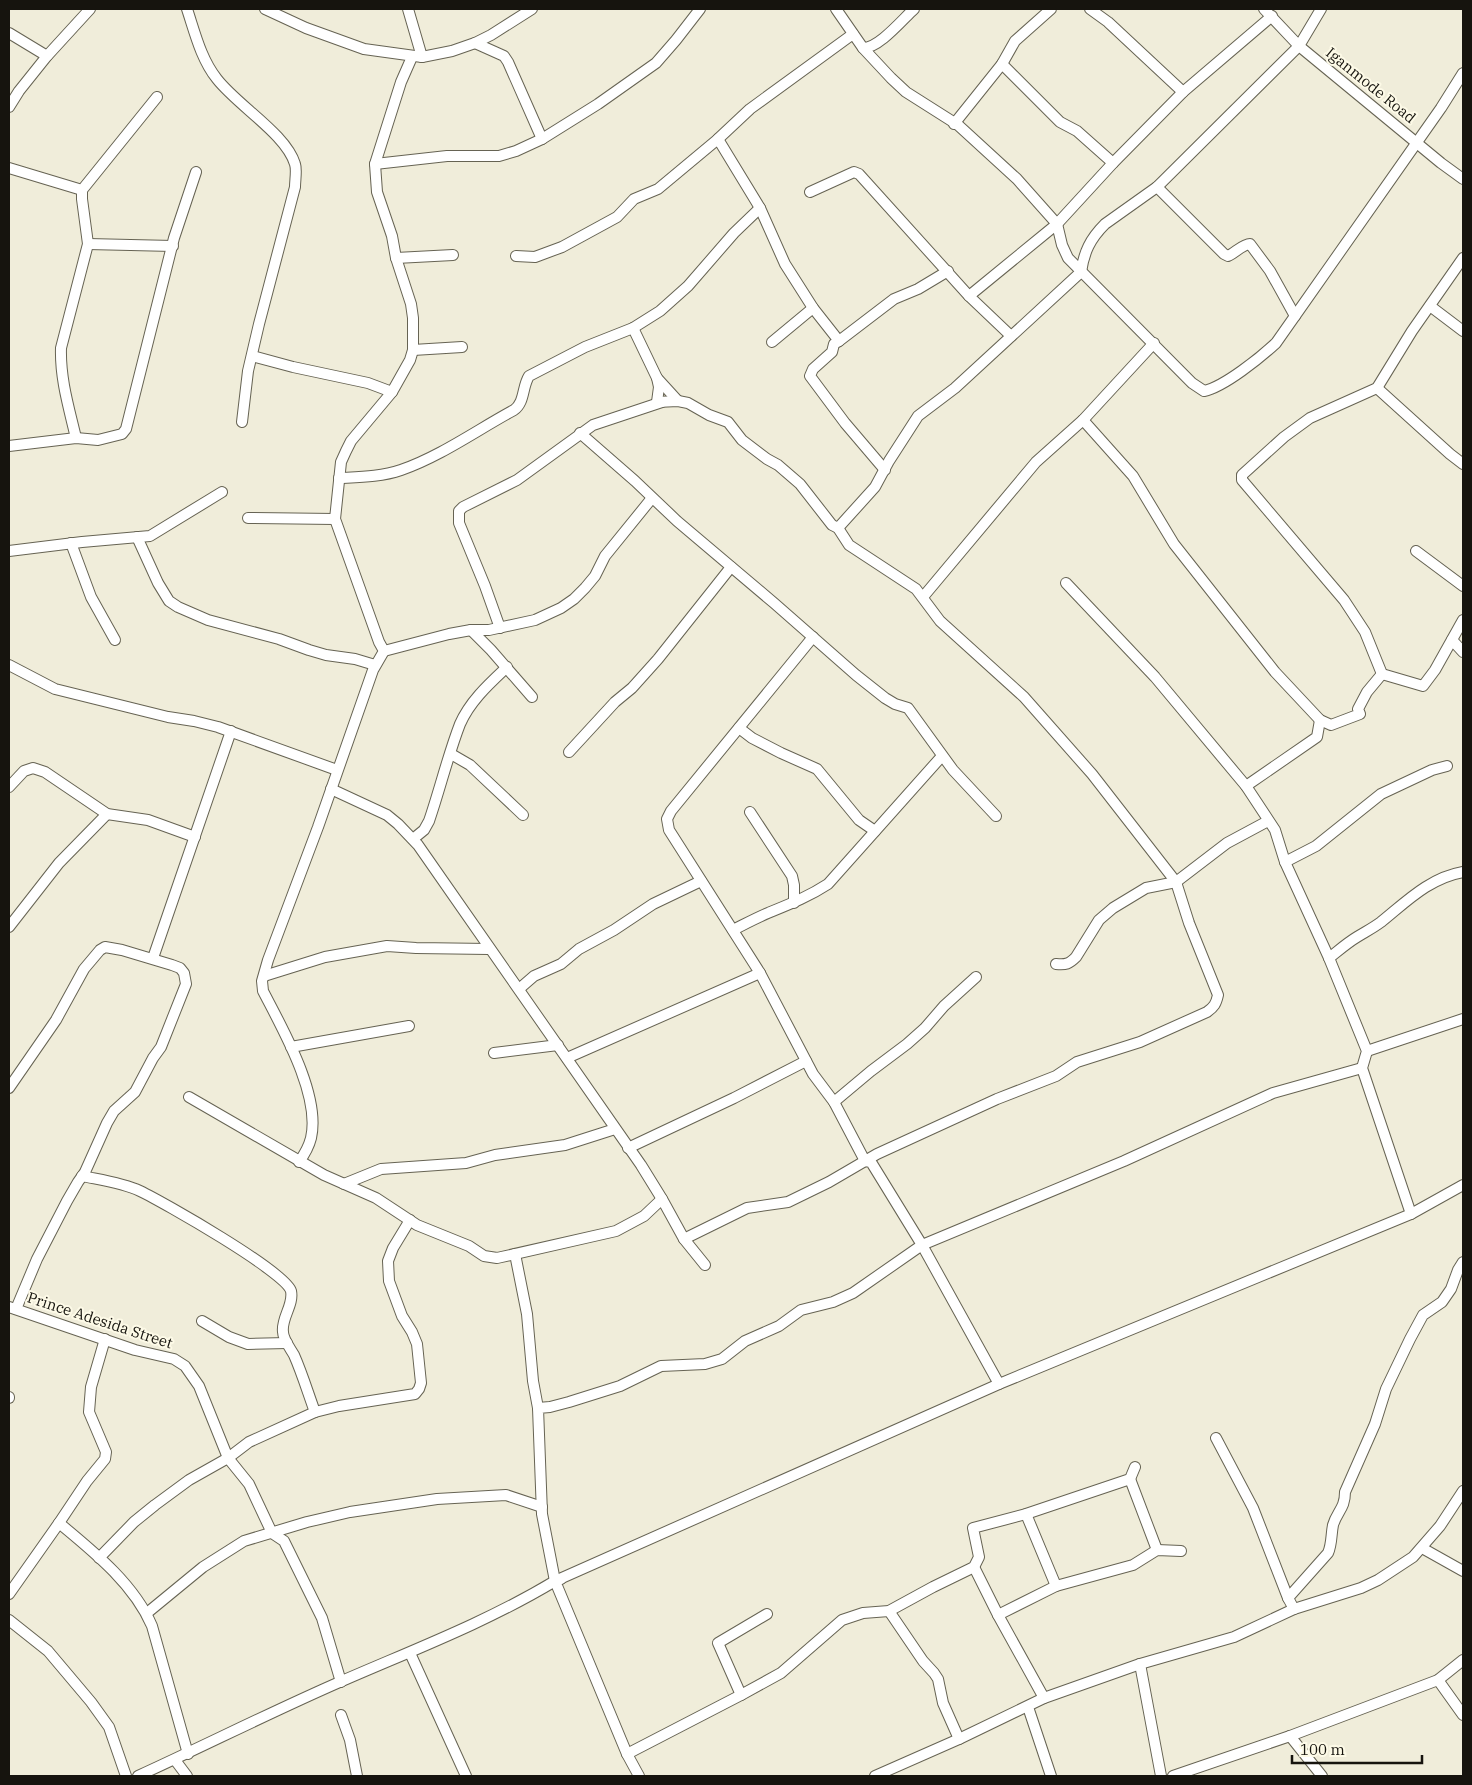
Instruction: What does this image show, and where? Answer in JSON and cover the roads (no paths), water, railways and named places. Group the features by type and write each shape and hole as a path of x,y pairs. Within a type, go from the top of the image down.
{"street":[{"path":"9,107 18,91 90,9"},
{"path":"187,9 201,52 217,79 236,100 282,141 289,150 296,166 295,187 248,371 242,422"},
{"path":"384,651 379,642 335,519 341,462 351,441 392,392 410,360 413,350 411,304 396,258 392,236 377,192 375,164 398,91 417,57 408,9"},
{"path":"271,10 306,28 364,48 417,57 452,51 475,43 522,12 532,9"},
{"path":"375,164 447,156 499,156 516,151 542,139 598,104 656,63 700,9"},
{"path":"836,9 863,48 906,92 958,125 1017,179 1057,224 1059,236 1068,258 1198,388 1204,391 1210,390 1266,353 1280,338 1463,73"},
{"path":"863,48 869,48 882,39 914,9"},
{"path":"954,124 1002,64 1015,41 1051,9"},
{"path":"1090,9 1108,22 1183,92"},
{"path":"838,528 875,487 918,416 955,388 1081,272 1084,255 1098,231 1157,187 1299,46 1321,9"},
{"path":"969,296 1057,224 1113,163 1183,92 1268,12"},
{"name":"Iganmode Road","path":"1268,12 1299,46 1463,179"},
{"path":"9,33 47,56"},
{"path":"516,256 535,257 556,249 617,217 634,199 658,189 750,109 853,34"},
{"path":"475,43 504,56 542,139"},
{"path":"1002,64 1060,122 1077,131 1113,163"},
{"path":"76,438 66,396 61,365 61,348 88,244 82,190 157,96"},
{"path":"718,138 760,208 785,264 813,308 840,341"},
{"path":"9,168 82,190"},
{"path":"9,446 76,438 98,440 122,434 126,429 173,246 196,172"},
{"path":"810,192 854,172 859,174 969,296 1011,336"},
{"path":"1157,187 1224,254 1228,256 1246,244 1254,247 1295,316"},
{"path":"339,478 377,476 400,470 436,455 518,407 521,403 525,382 529,376 585,348 633,328 660,311 688,286 760,208"},
{"path":"88,244 173,246"},
{"path":"396,258 453,255"},
{"path":"1382,674 1365,632 1344,600 1242,480 1242,475 1284,437 1310,418 1377,388 1412,331 1463,258"},
{"path":"885,470 810,376 813,369 832,352 834,344 894,299 918,289 948,272"},
{"path":"1430,306 1463,331"},
{"path":"772,342 813,308"},
{"path":"633,328 657,378 659,387 657,402"},
{"path":"923,597 1036,462 1083,420 1154,343"},
{"path":"413,350 462,347"},
{"path":"252,356 368,383 392,392"},
{"path":"657,378 678,401"},
{"path":"1377,388 1463,464"},
{"path":"500,628 459,523 459,511 463,507 517,480 593,425 657,402 678,401 688,403 728,422 742,440 778,465 800,484 832,525 838,528 849,545 916,589 940,621 1024,697 1092,774 1176,882 1189,923 1216,989 1218,996 1213,1008 1140,1042 1076,1062 1056,1076 996,1099 877,1154 829,1182 788,1202 747,1208 684,1239"},
{"path":"1083,420 1133,476 1174,544 1275,672 1320,720 1331,725"},
{"path":"580,433 730,566 884,698 894,704 908,708 953,770 996,816"},
{"path":"9,551 150,536 222,492"},
{"path":"299,1162 311,1139 311,1110 303,1074 263,991 262,982 268,960 375,665 384,651 450,634 500,628 548,615 574,598 594,576 605,556 652,498"},
{"path":"248,518 335,519"},
{"path":"137,537 169,601 178,607 208,620 279,639 309,650 375,665"},
{"path":"71,543 91,597 115,640"},
{"path":"1416,551 1463,586"},
{"path":"569,752 616,702 632,688 658,658 730,566"},
{"path":"1066,583 1154,677 1246,786 1275,830 1285,862 1329,958 1367,1051 1362,1068 1411,1214"},
{"path":"1382,674 1423,686 1435,670 1463,620"},
{"path":"471,630 507,667 532,697"},
{"path":"813,637 671,811 667,819 669,830 760,973 813,1074 834,1102 865,1161"},
{"path":"1452,640 1463,652"},
{"path":"9,664 40,682 62,691 231,731 337,770"},
{"path":"413,839 424,830 429,821 461,723 485,688 507,667"},
{"path":"1246,786 1317,737 1331,725 1360,714 1358,708 1367,692 1382,674"},
{"path":"1317,737 1320,720"},
{"path":"739,728 752,738 781,754 817,769 859,820 875,831"},
{"path":"153,958 231,731"},
{"path":"451,754 476,770 522,815"},
{"path":"733,930 813,894 828,884 942,756"},
{"path":"1285,862 1316,846 1381,794 1432,770 1447,766"},
{"path":"9,787 24,771 33,768 45,772 107,814 148,820 195,836"},
{"path":"331,788 387,815 413,839 469,916 489,949 567,1058 662,1199 684,1239 705,1265"},
{"path":"750,812 792,876 794,903"},
{"path":"9,926 59,863 107,814"},
{"path":"1056,964 1065,965 1071,963 1100,920 1113,908 1146,888 1176,882 1227,842 1268,821"},
{"path":"1329,958 1346,944 1380,923 1404,901 1423,888 1463,872"},
{"path":"519,989 534,976 561,964 579,950 653,904 701,881"},
{"path":"264,976 325,957 387,946 489,949"},
{"path":"9,1088 56,1020 84,969 100,950 105,947 112,947 153,958 180,968 184,973 186,984 184,992 161,1047 135,1092 110,1117 85,1172 12,1308"},
{"path":"567,1058 760,973"},
{"path":"834,1102 907,1044 925,1028 944,1006 976,978"},
{"path":"1367,1051 1463,1019"},
{"path":"290,1047 409,1026"},
{"path":"494,1053 558,1045"},
{"path":"628,1148 734,1098 806,1061"},
{"path":"538,1408 569,1402 620,1386 661,1366 705,1364 722,1359 745,1341 779,1326 801,1310 833,1302 853,1293 922,1245 1124,1161 1273,1093 1362,1068"},
{"path":"190,1097 299,1162 376,1198 417,1225 470,1246 484,1256 497,1258 616,1231 644,1216 662,1199"},
{"path":"344,1184 381,1169 466,1162 495,1155 566,1145 615,1129"},
{"path":"865,1161 871,1162 922,1245 999,1384"},
{"path":"82,1176 138,1190 208,1229 263,1265 282,1280 290,1290 291,1299 283,1322 282,1334 294,1357 315,1412"},
{"path":"138,1776 526,1599 555,1581 999,1384 1411,1214 1463,1185"},
{"path":"99,1558 134,1522 155,1505 189,1480 228,1458 250,1442 315,1412 339,1406 415,1394 420,1389 417,1344 402,1316 389,1281 388,1260 410,1220"},
{"path":"515,1254 527,1314 533,1381 538,1408 542,1507 555,1581 627,1754 639,1776"},
{"path":"1288,1598 1328,1553 1331,1546 1333,1525 1345,1503 1345,1492 1375,1424 1386,1389 1422,1315 1442,1302 1451,1290 1463,1262"},
{"name":"Prince Adesida Street","path":"12,1308 84,1334 174,1360 185,1366 198,1386 228,1458 249,1484 272,1533 284,1541 322,1618 341,1682"},
{"path":"202,1320 230,1337 248,1344 287,1343"},
{"path":"9,1594 87,1481 105,1459 106,1452 88,1412 91,1387 105,1339"},
{"path":"1216,1438 1253,1508 1294,1609"},
{"path":"555,1581 840,1460"},
{"path":"1135,1467 1130,1479 1157,1550"},
{"path":"627,1754 741,1696 781,1673 842,1620 863,1613 889,1611 974,1567 980,1557 973,1528 1026,1514 1130,1479"},
{"path":"875,1776 886,1774 1044,1698 1140,1664 1234,1637 1294,1609 1361,1588 1378,1580 1407,1561 1422,1548 1440,1526 1463,1491"},
{"path":"147,1613 211,1562 244,1541 307,1522 350,1512 438,1499 506,1495 542,1507"},
{"path":"1026,1514 1056,1586"},
{"path":"59,1523 99,1558 127,1587 147,1613 188,1754"},
{"path":"1422,1548 1463,1571"},
{"path":"998,1615 1056,1586 1133,1565 1157,1550 1182,1551"},
{"path":"974,1567 1044,1698"},
{"path":"889,1611 923,1661 938,1679 943,1703 959,1739"},
{"path":"741,1696 718,1643 767,1614"},
{"path":"9,1620 48,1651 91,1702 109,1727 126,1776"},
{"path":"410,1653 466,1776"},
{"path":"1173,1776 1290,1736 1438,1680 1463,1660"},
{"path":"1140,1664 1162,1776"},
{"path":"1438,1680 1463,1715"},
{"path":"1028,1707 1051,1776"},
{"path":"341,1715 350,1740 356,1776"},
{"path":"1290,1736 1322,1776"},
{"path":"175,1760 187,1776"}]}
